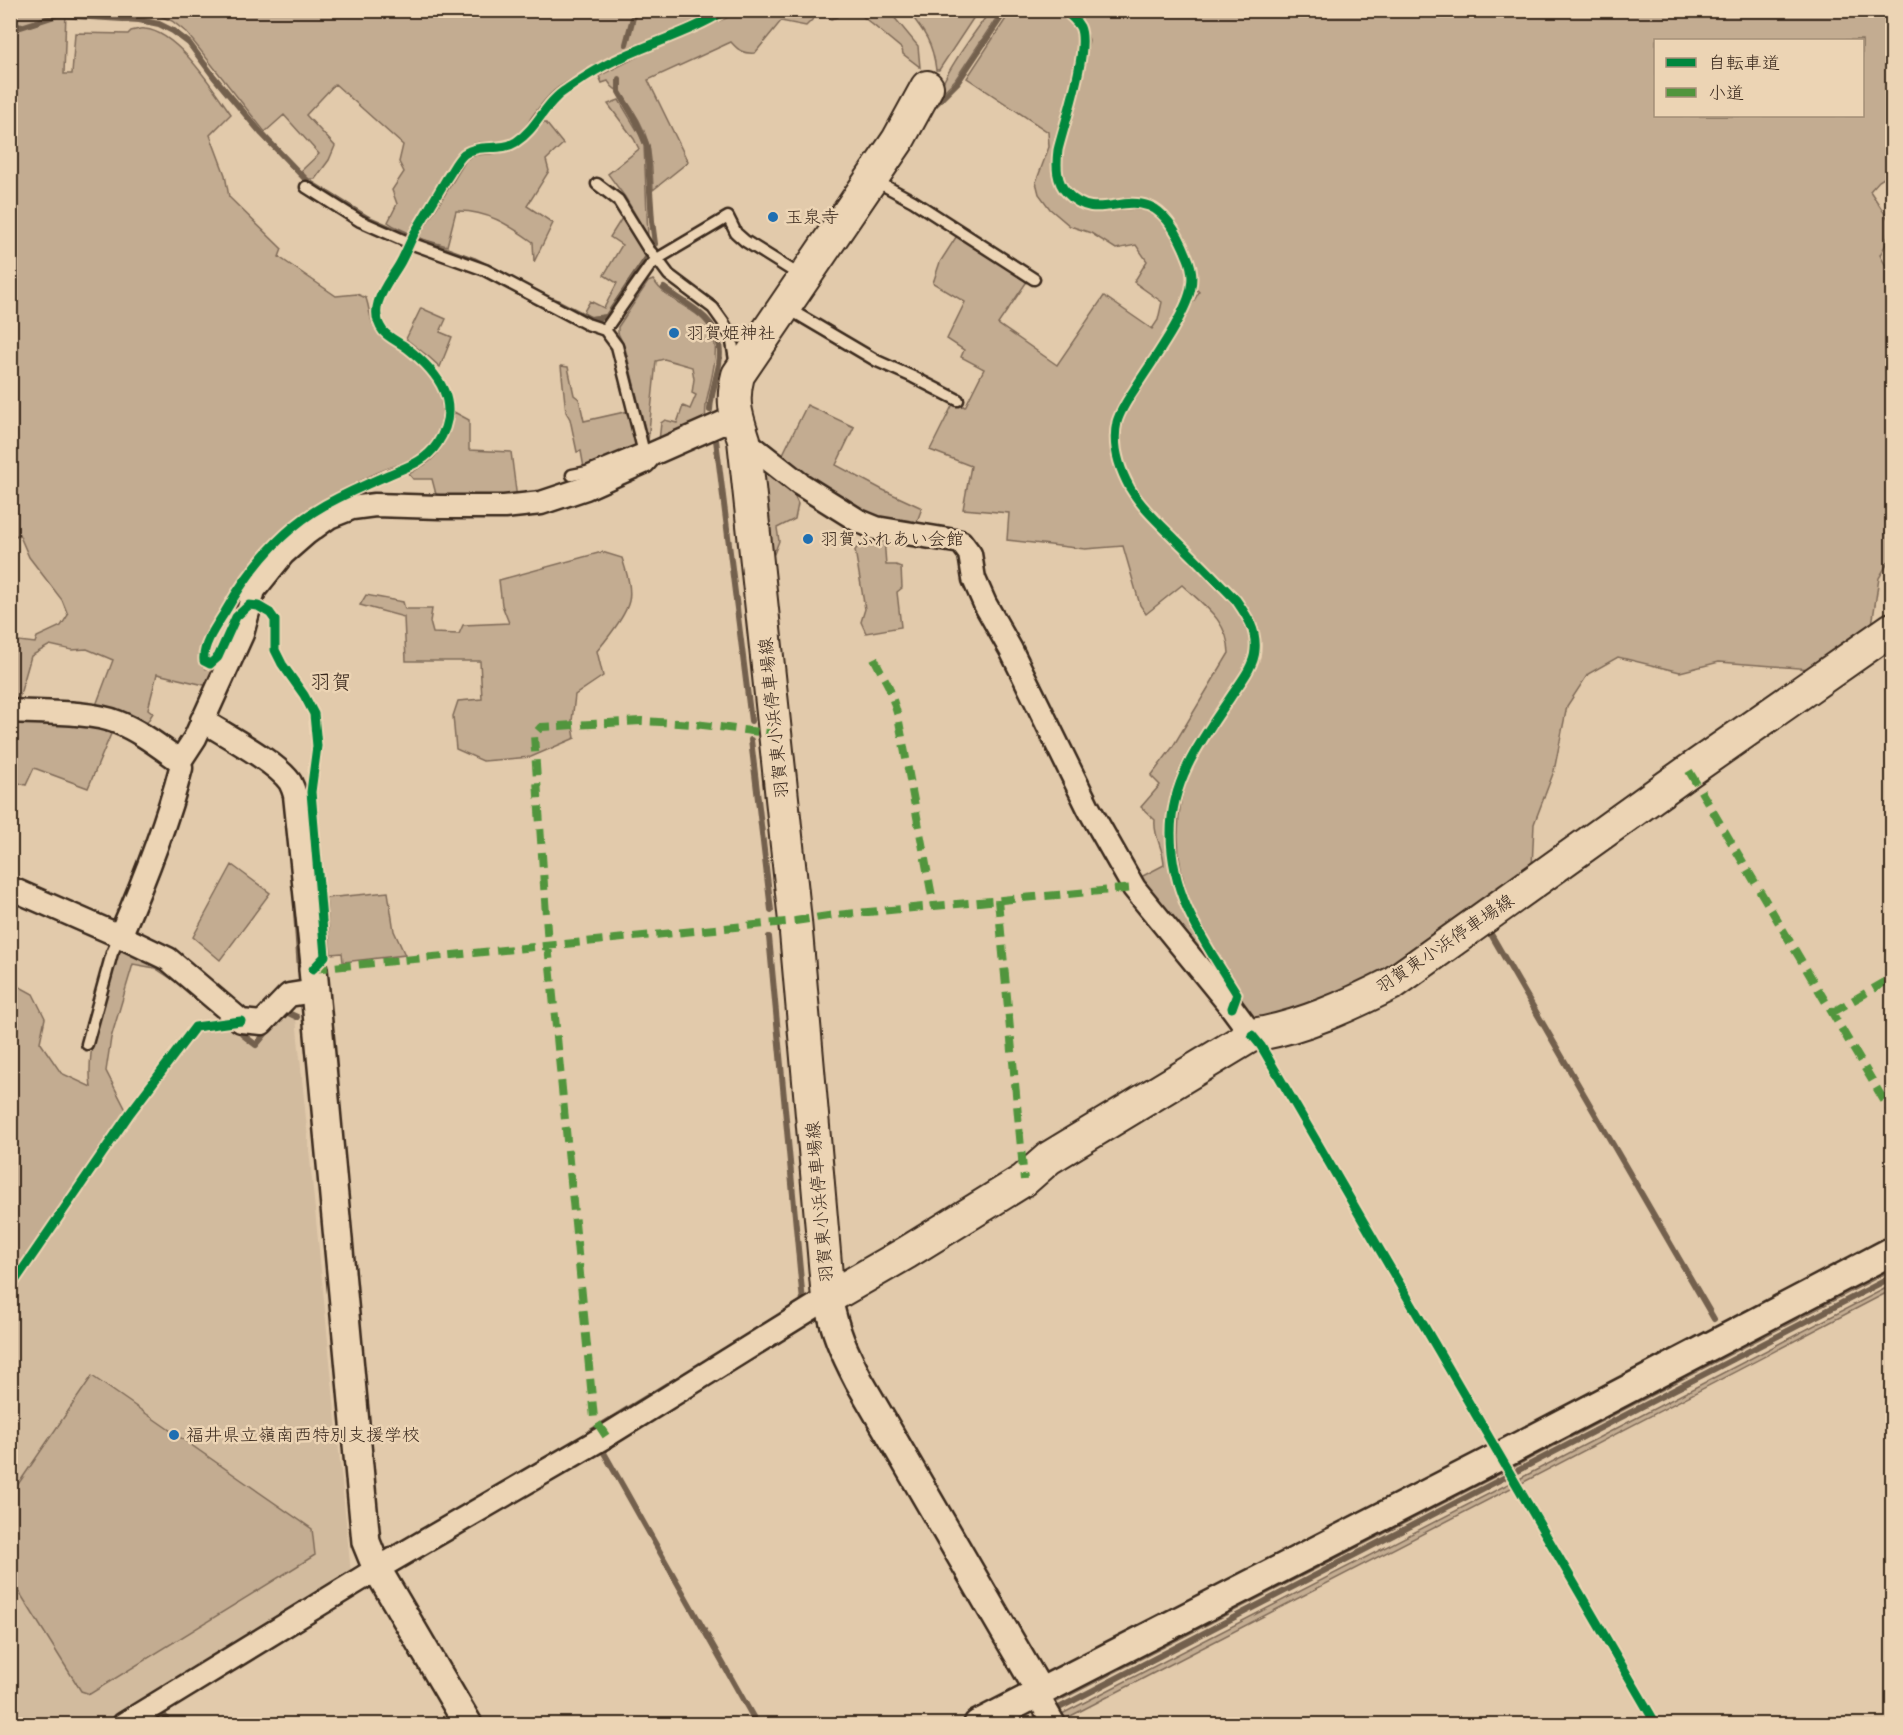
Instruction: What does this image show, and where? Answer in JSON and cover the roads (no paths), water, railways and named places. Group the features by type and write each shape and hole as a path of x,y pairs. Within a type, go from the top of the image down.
{"main road":[{"name":"羽賀東小浜停車場線","path":"927,87 898,140 738,375 733,393 740,429 795,921 828,1298 916,1247 1024,1180 1049,1158 1252,1035 1278,1032 1363,998 1393,983 1689,771 1893,629"}],"street":[{"path":"120,936 163,827 181,768 180,761 195,738 242,634 254,590 283,554 307,533 329,517 352,508 375,505 494,507 541,503 586,488 644,462 647,452 740,429 800,484 859,521 876,528 961,542 970,554 974,579 985,604 1011,650 1089,809 1134,888 1252,1035"},
{"path":"10,711 96,716 114,721 132,729 180,761"},
{"path":"202,720 281,772 291,783 296,795 366,1542 377,1569 468,1725"},
{"path":"10,888 168,959 241,1021 262,1023 289,995 313,980"},
{"path":"978,1725 1047,1711 1479,1467 1893,1251"},
{"path":"124,1725 377,1569 606,1436 828,1298 841,1346 859,1381 1047,1711"}],"lane":[{"path":"872,178 913,201 1034,279"},
{"path":"597,184 618,200 669,275 713,308 731,336 738,375"},
{"path":"306,187 360,221 410,243 485,270 587,324 605,330 617,346 647,452 572,475"},
{"path":"605,330 657,259 728,217 736,233 745,241 803,277"},
{"path":"784,306 877,361 958,400"},
{"path":"87,1044 112,953 120,936"}],"waterway":[{"path":"626,44 635,10"},
{"path":"930,110 957,83 1006,10"},
{"path":"10,24 21,27 58,15 139,20 159,24 173,31 189,43 262,134 307,181 367,218 406,235"},
{"path":"619,79 619,92 647,146 655,244"},
{"path":"419,240 474,260 504,275"},
{"path":"553,300 590,319 607,317 647,258"},
{"path":"664,288 705,318 717,337 720,349 719,364 710,410"},
{"path":"716,440 751,721"},
{"path":"751,740 771,910"},
{"path":"296,912 300,970"},
{"path":"1488,929 1714,1319"},
{"path":"769,937 803,1302 798,1305"},
{"path":"282,1013 284,1011 297,1017"},
{"path":"243,1035 256,1045 270,1028"},
{"path":"1028,1724 1892,1277"},
{"path":"592,1431 667,1385"},
{"path":"603,1451 757,1724"},
{"path":"164,1715 169,1724"}],"place":[{"name":"玉泉寺","path":"773,217"},
{"name":"羽賀姫神社","path":"674,333"},
{"name":"羽賀ふれあい会館","path":"808,539"},
{"name":"福井県立嶺南西特別支援学校","path":"174,1435"}],"district":[{"name":"羽賀","path":"331,682"}]}
